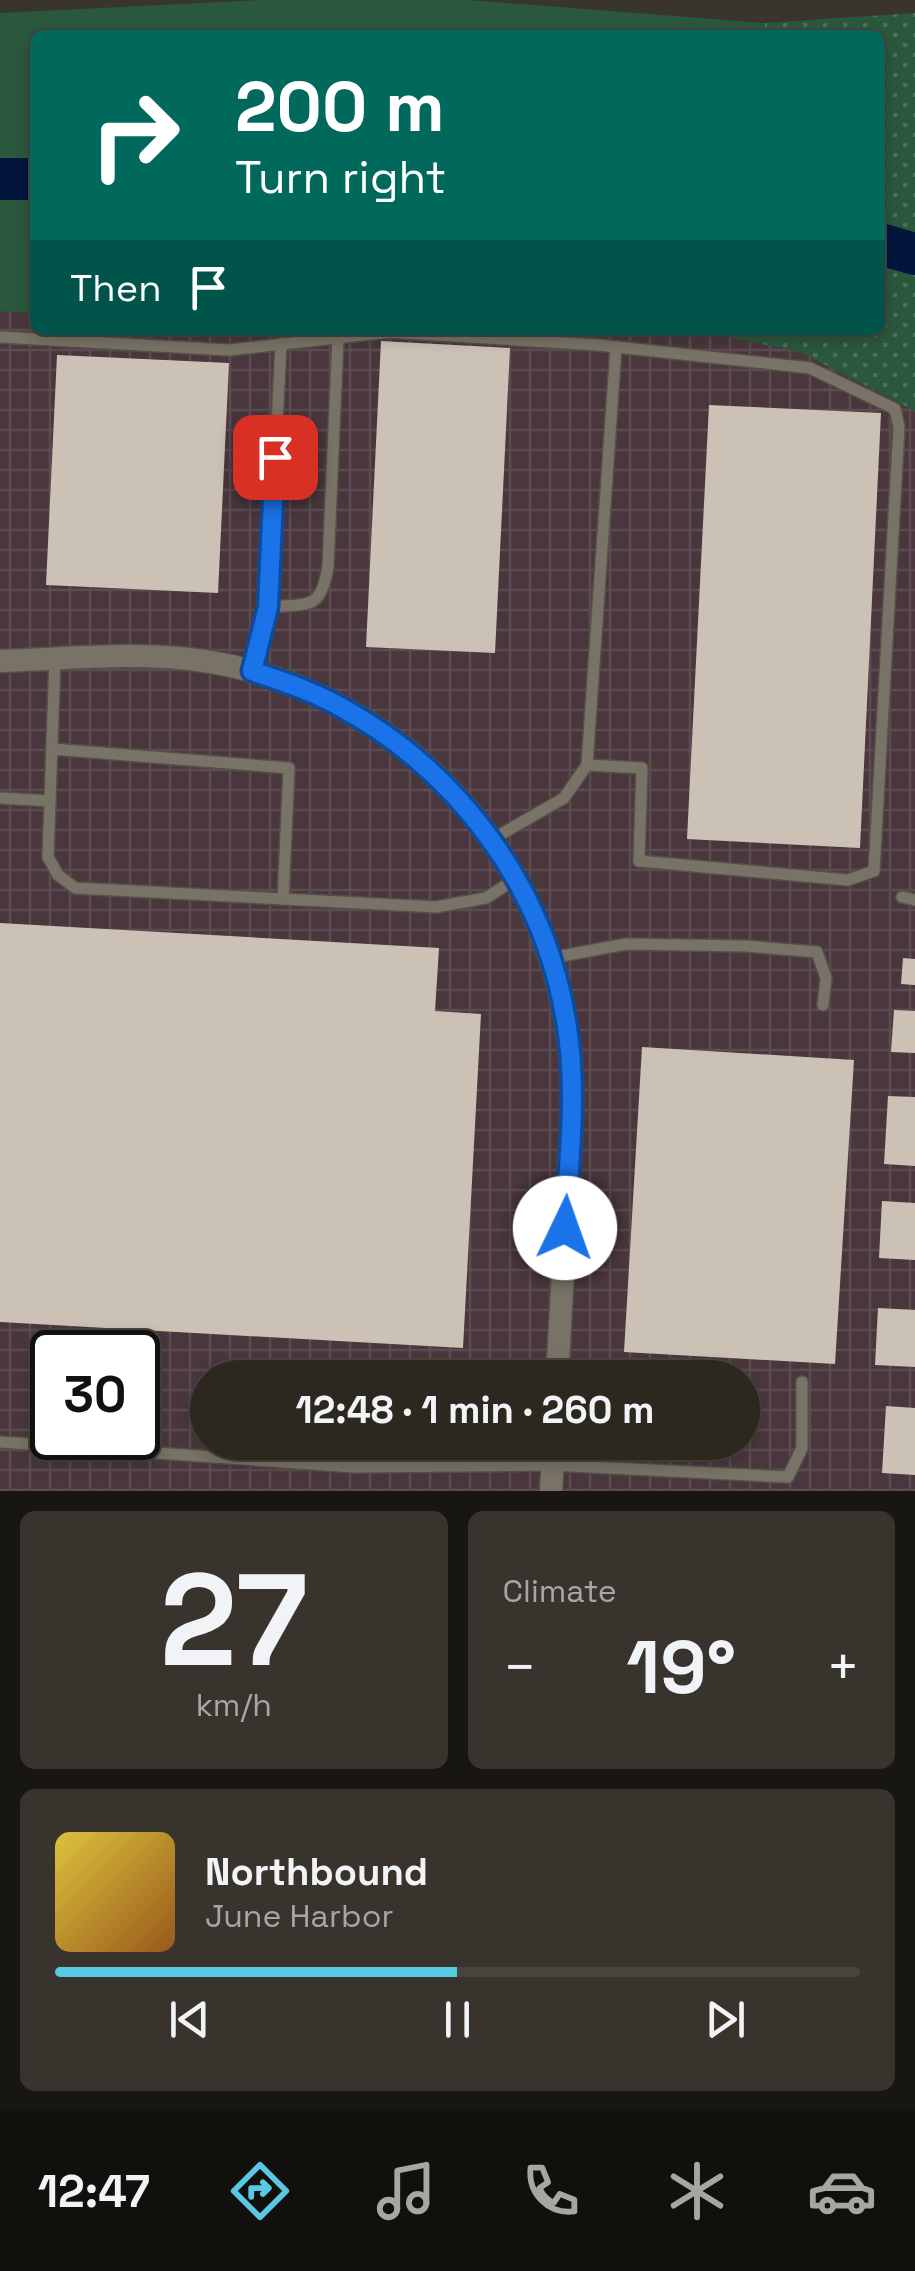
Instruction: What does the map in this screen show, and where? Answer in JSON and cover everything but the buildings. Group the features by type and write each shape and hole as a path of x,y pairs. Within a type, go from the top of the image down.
{"street":[{"path":"0,661 160,656 252,671 294,685 375,726 412,753 476,818 516,879 538,922 567,1024 572,1115 558,1360"},
{"path":"551,1491 553,1460"}],"lane":[{"path":"0,338 229,350 364,335"},
{"path":"435,335 616,347 810,368 896,409 899,427 874,871 848,880 640,860 642,768 587,764"},
{"path":"268,607 308,603 319,598 324,588 338,338"},
{"path":"252,671 268,607 280,344"},
{"path":"491,840 564,798 587,764 616,347"},
{"path":"55,659 48,857 58,875 74,888 436,907 486,898 516,879"},
{"path":"52,749 289,768 283,899"},
{"path":"0,798 50,801"},
{"path":"551,958 626,944 745,946 816,952 826,978 822,1004"},
{"path":"614,1460 788,1477 802,1448 802,1382"},
{"path":"0,1442 190,1455"},
{"path":"255,1460 354,1467 461,1460"}],"shaded area":[{"path":"0,311 30,314 30,335 729,335 800,352 915,411 915,1491 0,1491"}],"green space":[{"path":"260,0 468,0 765,23 764,30 30,30 30,314 0,311 0,13"},
{"path":"915,13 915,411 800,352 729,337 885,335 885,30 764,30 765,23"}],"waterway":[{"path":"0,179 30,179"},
{"path":"885,245 915,254"}],"route":[{"path":"275,457 268,607 252,671 336,704 412,753 476,818 525,894 558,979 567,1024 572,1115 565,1228"}]}
